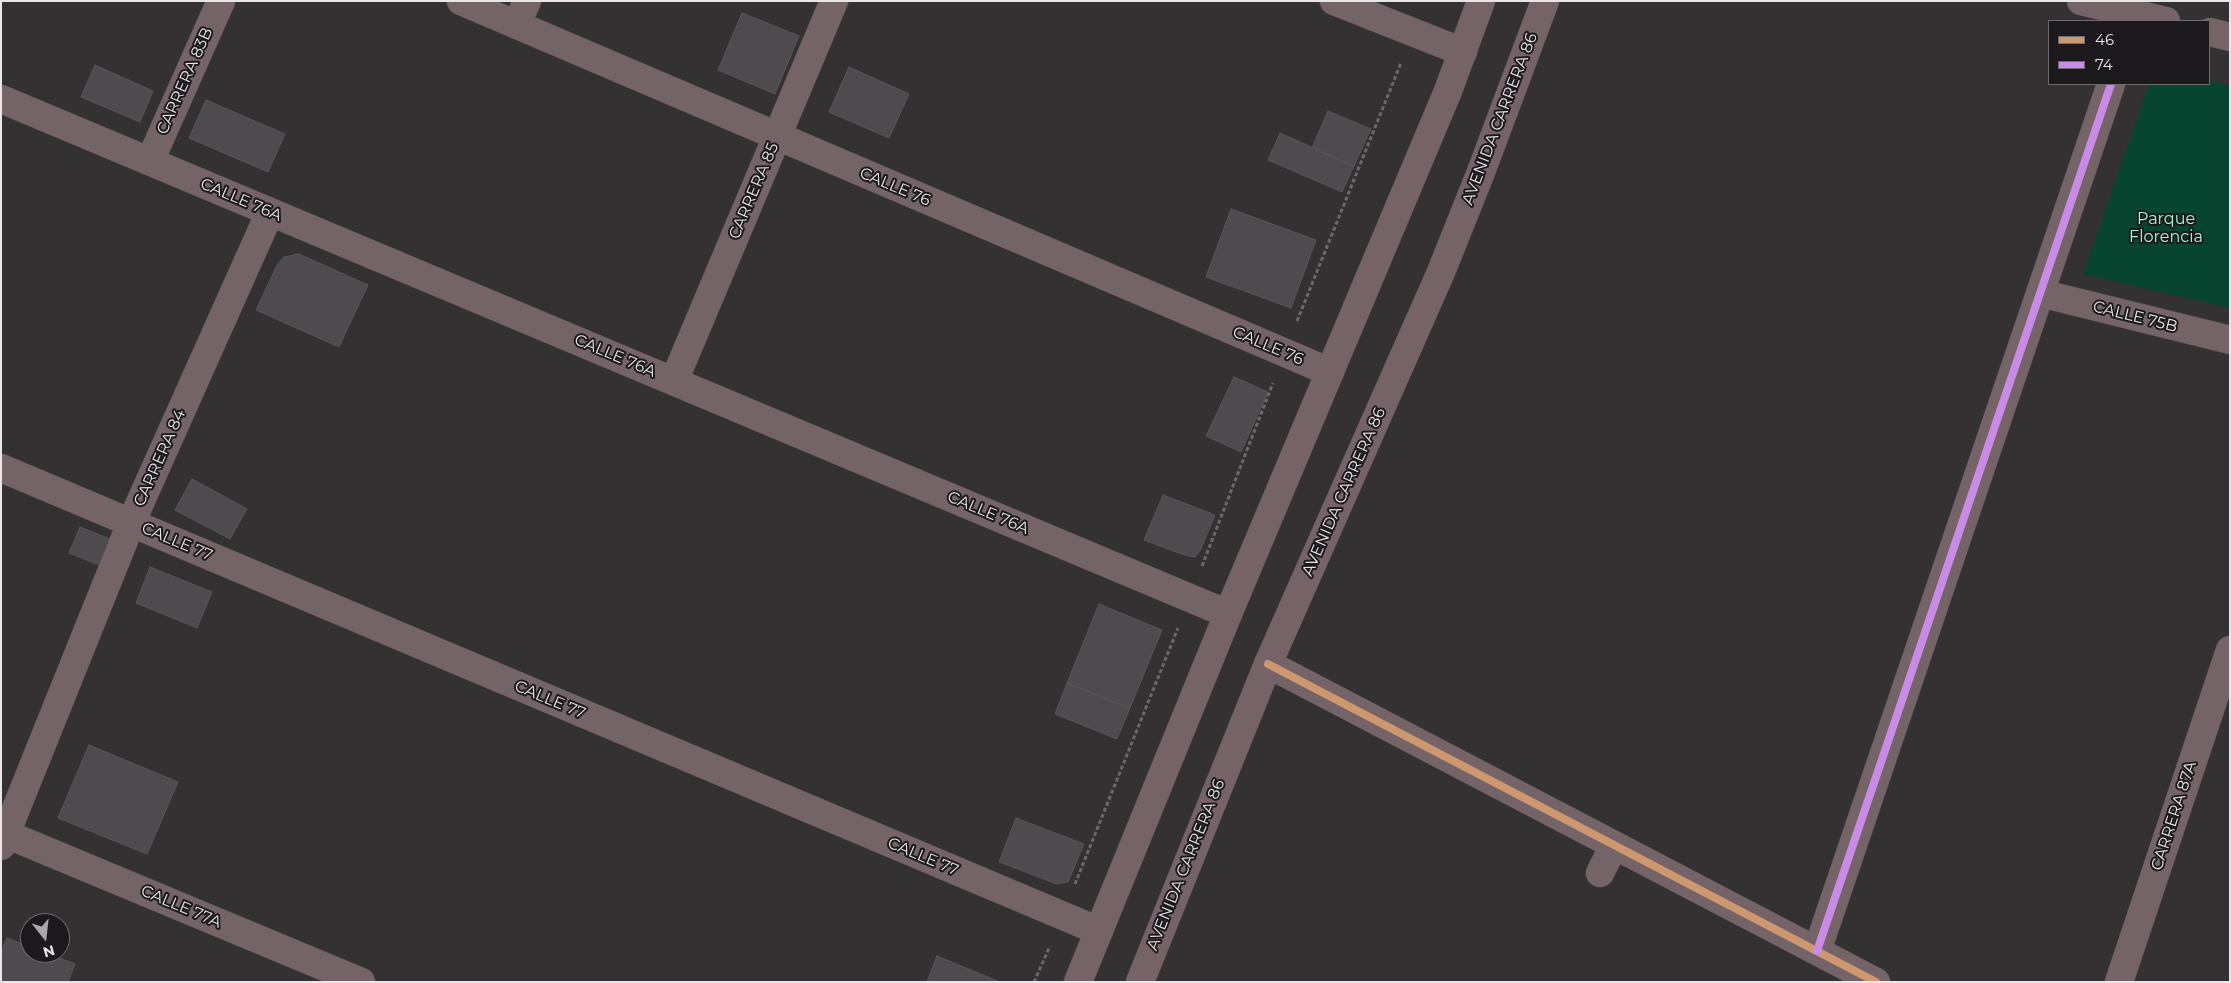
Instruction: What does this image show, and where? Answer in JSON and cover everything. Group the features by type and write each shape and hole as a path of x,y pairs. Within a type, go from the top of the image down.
{"main road":[{"path":"1078,982 1228,614 1463,52 1481,1"},
{"name":"AVENIDA CARRERA 86","path":"1140,982 1268,664 1441,272 1481,172 1545,1"}],"street":[{"name":"CARRERA 83B","path":"150,161 221,1"},
{"name":"CALLE 76","path":"461,1 522,13 776,137 1330,372"},
{"name":"CARRERA 85","path":"674,381 834,1"},
{"path":"1334,1 1463,52"},
{"path":"2081,1 2135,12 2163,20"},
{"path":"2211,32 2230,37"},
{"path":"1817,951 2110,85"},
{"name":"CALLE 76A","path":"1,99 1228,614"},
{"name":"CARRERA 84","path":"3,837 132,523 270,212"},
{"name":"CALLE 75B","path":"2040,293 2230,340"},
{"name":"CALLE 77","path":"1,468 1099,931"},
{"name":"CARRERA 87A","path":"2119,982 2230,650"},
{"path":"1268,664 1876,982"},
{"name":"CALLE 77A","path":"3,837 360,982"},
{"path":"1600,874 1614,845"}],"path":[{"path":"1034,982 1063,916 1190,597 1284,353 1414,32"}],"green space":[{"name":"Parque Florencia","path":"2211,81 2230,86 2230,308 2083,274 2149,85 2211,85"}],"building":[{"path":"742,13 799,36 775,94 718,70"},
{"path":"95,65 153,91 140,122 81,97"},
{"path":"849,67 909,94 889,138 829,112"},
{"path":"206,100 285,134 268,172 189,138"},
{"path":"1328,111 1371,129 1354,166 1312,148"},
{"path":"1280,133 1354,166 1342,192 1268,160"},
{"path":"1231,209 1316,240 1291,308 1206,277"},
{"path":"299,254 368,285 339,347 256,310 277,265 284,257"},
{"path":"1234,377 1268,392 1241,452 1206,436"},
{"path":"192,479 247,509 230,539 175,510"},
{"path":"1163,495 1215,515 1200,551 1195,557 1184,555 1144,540"},
{"path":"80,527 115,541 104,567 69,553"},
{"path":"150,567 212,592 197,628 136,603"},
{"path":"1099,604 1162,630 1130,708 1067,683"},
{"path":"1067,683 1130,708 1117,739 1055,714"},
{"path":"89,745 178,782 147,854 58,818"},
{"path":"1016,818 1084,844 1068,882 1057,884 999,862"},
{"path":"7,938 20,943 20,963 70,962 75,964 68,982 1,982 1,951"},
{"path":"937,956 1000,982 927,982"}],"transit line":[{"name":"74","path":"1817,951 2111,85"},
{"name":"46","path":"1268,664 1876,982"}]}
